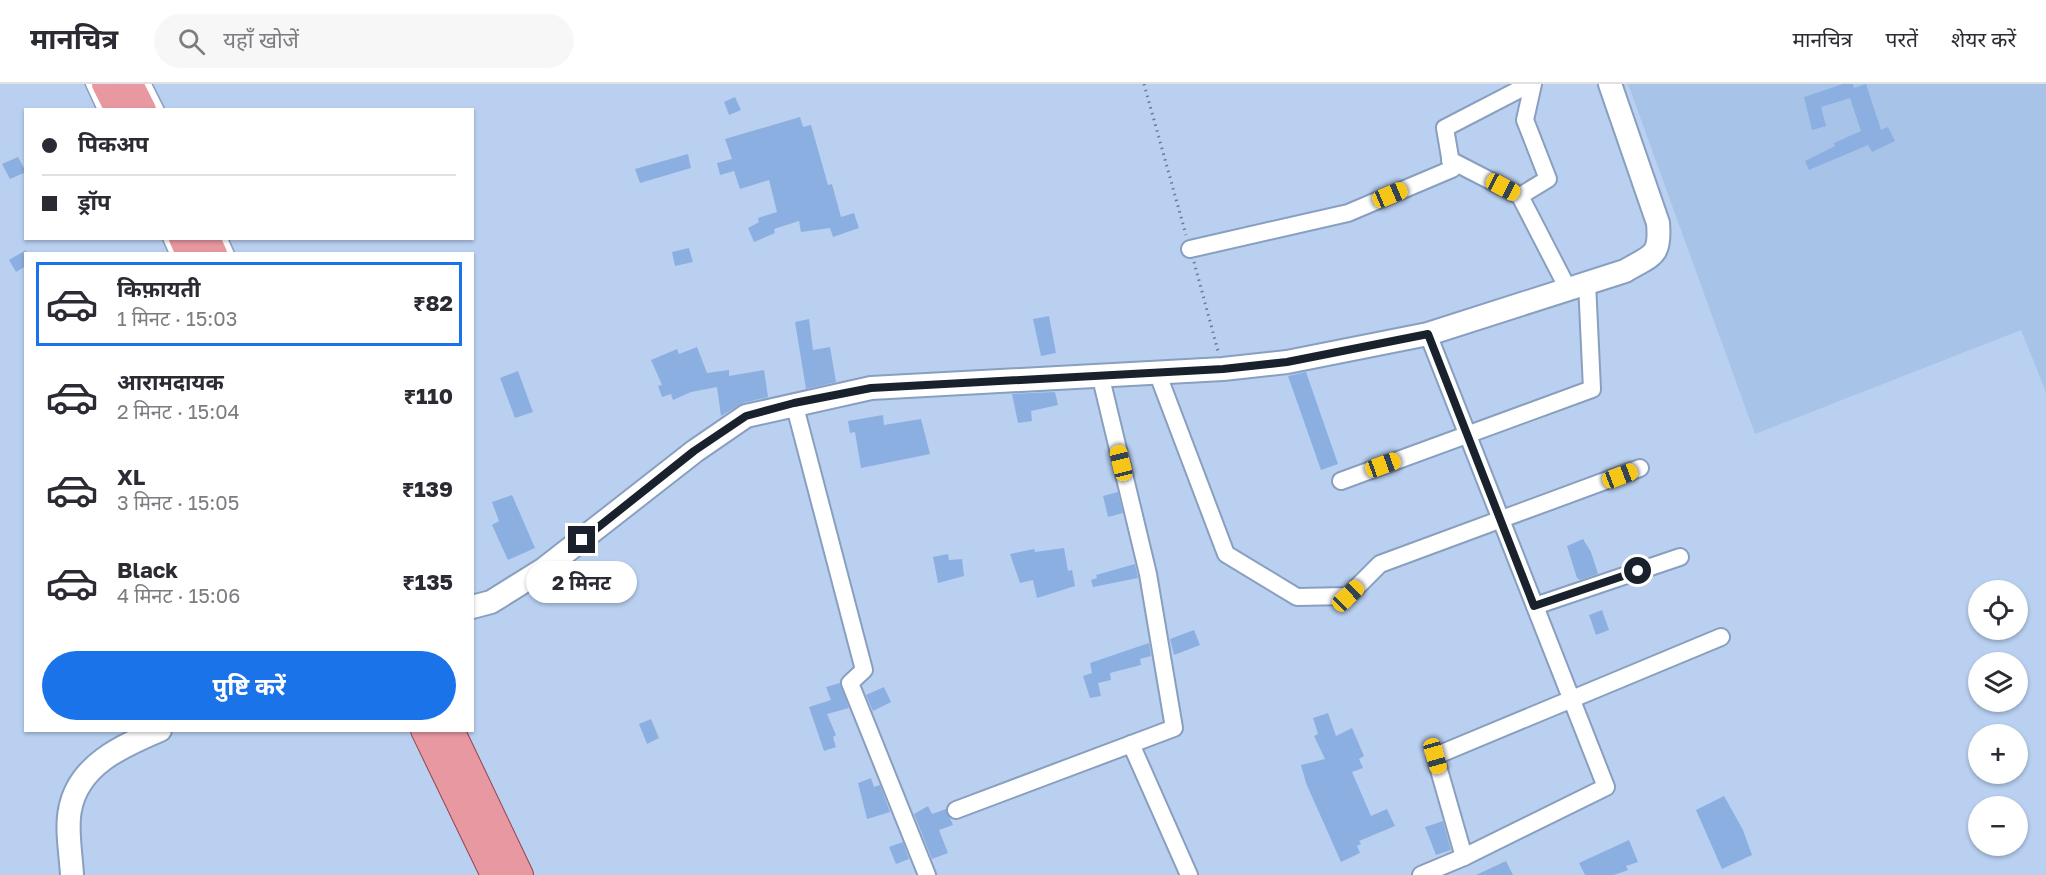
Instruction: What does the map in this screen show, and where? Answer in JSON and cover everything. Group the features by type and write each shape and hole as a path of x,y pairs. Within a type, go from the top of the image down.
{"main road":[{"path":"105,84 117,108"},
{"path":"130,84 142,108"},
{"path":"425,732 494,875"},
{"path":"452,732 520,875"}],"street":[{"path":"1190,249 1348,213 1452,169 1446,128 1531,84"},
{"path":"1520,196 1548,179 1526,120 1531,84"},
{"path":"474,606 491,602 544,569 694,451 746,416 794,403 871,388 1223,369 1287,362 1428,334 1625,271 1654,255 1660,244 1658,223 1610,84"},
{"path":"1341,481 1592,389 1578,286 1520,196 1450,160"},
{"path":"1421,875 1464,857 1606,787 1428,334"},
{"path":"1157,372 1226,554 1297,597 1348,596 1380,564 1640,468"},
{"path":"956,810 1174,728 1148,574 1100,374"},
{"path":"794,403 864,670 850,683 927,875"},
{"path":"1534,606 1680,557"},
{"path":"1464,857 1435,756 1721,637"},
{"path":"72,875 69,810 84,774 121,747 155,732"},
{"path":"1131,744 1189,875"}],"lane":[{"path":"90,84 101,108"},
{"path":"147,84 159,108"}],"path":[{"path":"1144,84 1223,369"}],"shaded area":[{"path":"1628,84 2046,84 2046,392 2021,330 1755,434"}],"building":[{"path":"1843,84 1853,84 1854,88 1866,84 1881,130 1888,127 1895,141 1872,152 1868,145 1809,170 1805,161 1835,146 1834,143 1861,131 1850,98 1821,107 1826,126 1812,130 1804,97"},
{"path":"735,97 741,110 729,115 724,102"},
{"path":"800,117 803,127 811,125 828,185 832,184 841,217 854,213 859,228 833,237 830,228 801,232 799,221 774,229 775,233 754,242 748,228 759,222 758,218 777,212 769,180 740,189 734,171 720,175 717,163 732,159 725,139"},
{"path":"688,154 691,168 640,183 635,169"},
{"path":"18,157 24,173 10,179 2,164"},
{"path":"689,248 693,262 675,266 672,252"},
{"path":"26,250 24,267 16,272 9,260"},
{"path":"1049,316 1056,353 1041,356 1033,319"},
{"path":"809,319 813,350 830,347 836,382 806,389 795,322"},
{"path":"697,347 707,373 729,370 729,376 764,370 768,397 743,403 721,416 717,387 691,392 673,400 671,394 662,397 658,386 662,385 651,360 677,349 679,354"},
{"path":"518,371 533,412 515,418 500,378"},
{"path":"1306,372 1338,464 1321,470 1288,376"},
{"path":"1055,392 1058,405 1031,411 1032,421 1018,423 1012,394"},
{"path":"883,415 884,425 921,419 930,454 861,468 855,432 850,433 848,421"},
{"path":"1118,492 1123,513 1108,517 1103,496"},
{"path":"512,495 535,548 508,560 492,525 499,521 492,502"},
{"path":"1583,539 1591,552 1598,574 1580,580 1577,578 1567,546"},
{"path":"1064,548 1068,571 1072,570 1075,586 1037,598 1033,580 1020,583 1010,554 1034,549 1035,552"},
{"path":"948,554 949,560 962,559 964,576 938,583 933,557"},
{"path":"1135,564 1138,578 1093,587 1091,580 1097,578 1096,575"},
{"path":"1602,610 1609,630 1596,635 1589,615"},
{"path":"1194,630 1200,645 1174,655 1170,639"},
{"path":"1149,643 1151,656 1140,659 1141,665 1110,673 1111,680 1098,683 1101,696 1090,698 1083,676 1092,673 1090,663"},
{"path":"840,683 849,708 827,714 836,735 833,737 836,747 824,751 809,707 831,700 826,687"},
{"path":"884,687 891,702 873,711 866,695"},
{"path":"1328,713 1336,736 1352,728 1364,756 1359,759 1363,768 1352,772 1371,816 1387,809 1395,826 1359,841 1361,844 1357,846 1360,853 1341,862 1306,783 1301,765 1325,759 1314,736 1318,734 1313,718"},
{"path":"651,719 659,738 647,744 639,724"},
{"path":"871,778 874,787 880,785 890,812 867,819 858,783"},
{"path":"1724,796 1743,830 1752,855 1722,869 1696,810"},
{"path":"928,806 932,814 946,809 953,825 939,830 948,853 932,859 914,814"},
{"path":"1443,821 1451,850 1436,855 1425,827"},
{"path":"1629,840 1638,862 1626,866 1628,870 1614,875 1585,875 1579,863"},
{"path":"903,842 909,859 896,864 889,847"},
{"path":"1506,861 1513,875 1476,875"}],"route":[{"path":"582,540 694,451 746,416 794,403 871,388 1223,369 1287,362 1428,334 1534,606 1638,571"}]}
